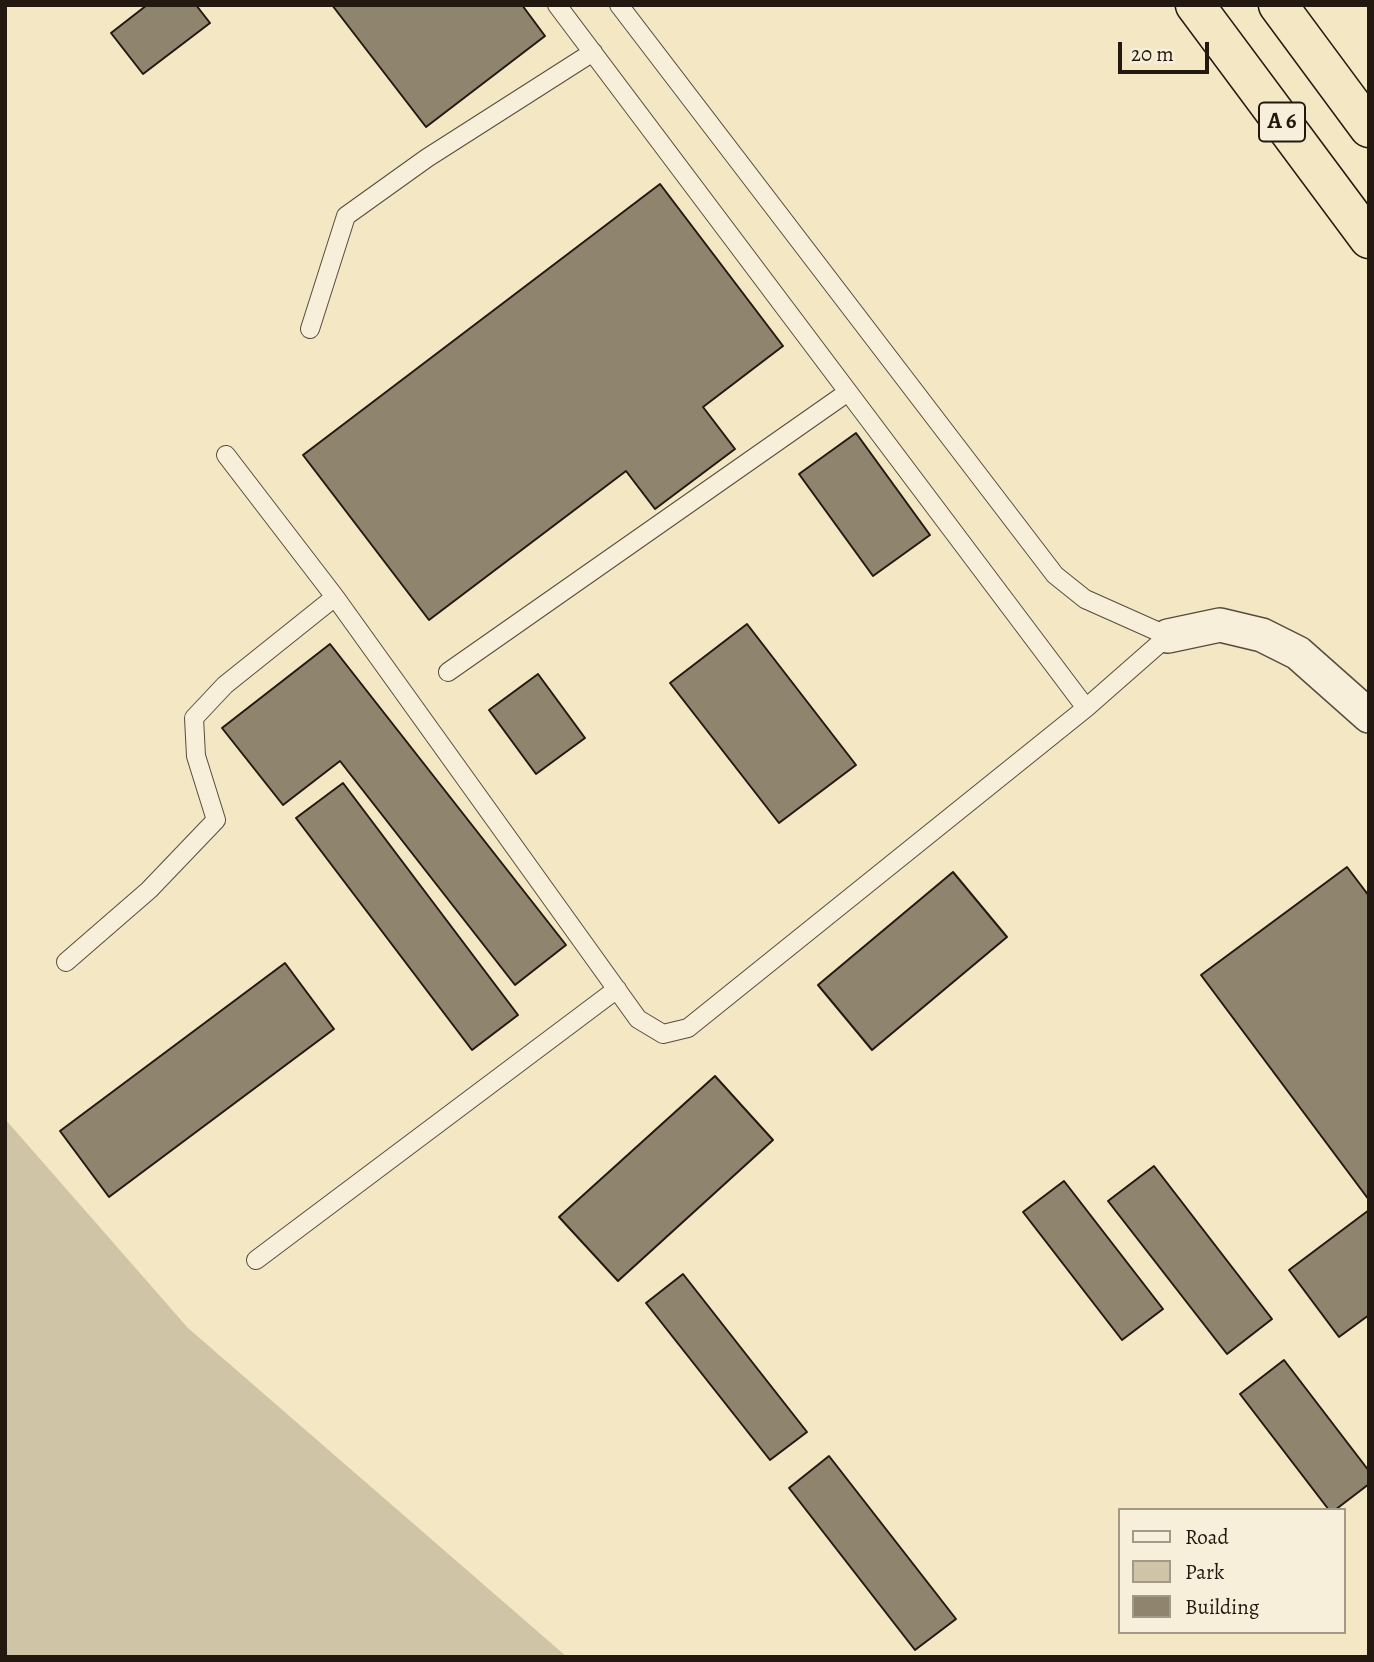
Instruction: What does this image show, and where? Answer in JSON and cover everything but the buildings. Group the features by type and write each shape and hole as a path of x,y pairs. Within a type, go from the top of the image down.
{"highway":[{"name":"A 6","path":"1195,5 1369,239"},
{"name":"A 6","path":"1278,5 1369,128"}],"street":[{"path":"1168,636 1220,625 1262,635 1298,653 1369,716"}],"lane":[{"path":"557,5 1086,708"},
{"path":"226,455 335,597 638,1019 663,1034 688,1028 1086,708 1168,636 1085,599 1055,575 619,5"},
{"path":"310,329 346,216 427,158 593,52"},
{"path":"448,672 848,392"},
{"path":"66,962 149,890 216,820 196,756 194,718 226,685 335,597"},
{"path":"256,1260 617,989"}],"green space":[{"path":"5,1119 188,1328 567,1657 5,1657"}]}
